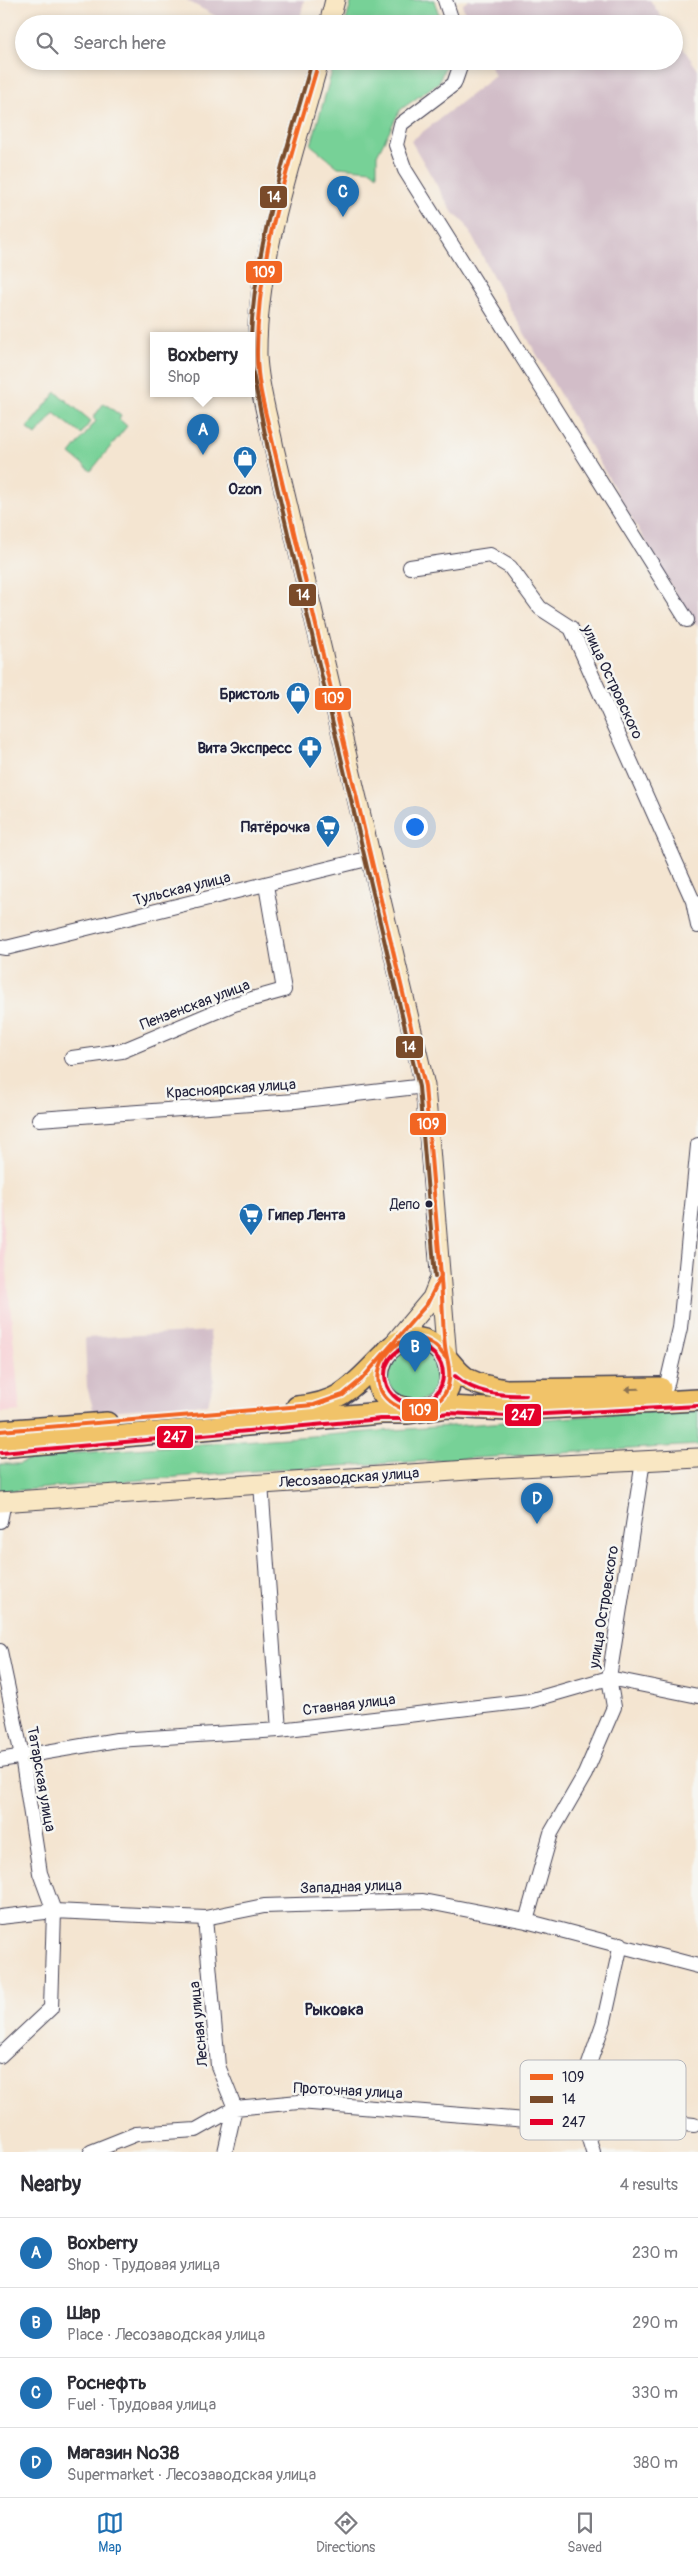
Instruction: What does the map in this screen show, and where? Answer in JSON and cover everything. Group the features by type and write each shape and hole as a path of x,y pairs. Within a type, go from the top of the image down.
{"main road":[{"path":"331,15 335,0"},
{"path":"316,70 275,225 259,302 257,357 277,458 425,1086 447,1359 450,1376 446,1392 434,1405 418,1411 396,1406 381,1388 379,1366 386,1352 404,1340 419,1339 432,1343 447,1359 469,1380 491,1388 506,1390 698,1386"},
{"path":"0,1431 322,1404 348,1391 386,1352 432,1298 441,1276"},
{"path":"0,1447 448,1407 507,1410 698,1400"},
{"name":"Лесозаводская улица","path":"2,1502 483,1469 698,1458"}],"street":[{"path":"445,0 450,15"},
{"path":"459,70 454,84 401,124 396,145 405,170 687,620"},
{"name":"улица Островского","path":"410,567 490,555 510,567 540,608 571,628 693,902 698,926"},
{"name":"Тульская улица","path":"0,947 6,948 371,858"},
{"name":"Пензенская улица","path":"72,1058 122,1051 234,1004 284,990 266,885"},
{"name":"Красноярская улица","path":"39,1119 295,1101 425,1086"},
{"path":"666,1388 680,1328 698,1145"},
{"name":"улица Островского","path":"526,1921 552,1833 585,1774 614,1707 609,1678 643,1461"},
{"path":"261,1484 279,1730"},
{"path":"0,1521 2,1502"},
{"name":"Татарская улица","path":"0,1651 22,1756 40,1873 54,1911"},
{"name":"Ставная улица","path":"0,1760 117,1740 279,1730 529,1701 609,1678 698,1696"},
{"name":"Западная улица","path":"0,1917 54,1911 205,1918 264,1906 422,1901 526,1921 621,1944 698,1966"},
{"path":"0,2056 51,2008 54,1911"},
{"name":"Лесная улица","path":"205,1918 218,2066 235,2108"},
{"path":"590,2060 604,2021 621,1944"},
{"name":"Проточная улица","path":"91,2152 136,2134 196,2130 235,2108 299,2102 520,2119"},
{"path":"224,2152 235,2108"},
{"name":"Проточная улица","path":"686,2124 694,2125"},
{"path":"589,2140 593,2152"}],"shaded area":[{"path":"186,0 304,0 301,15 214,15"},
{"path":"469,0 650,0 660,15 467,15 462,5"},
{"path":"683,48 698,70 698,626 687,613 508,305 465,223 453,213 411,141 495,76 492,70 683,70"},
{"path":"0,1195 20,1411 0,1413"},
{"path":"210,1331 214,1379 208,1404 94,1412 87,1387 85,1338"}],"green space":[{"path":"352,0 434,0 439,15 348,15"},
{"path":"332,70 444,70 439,82 400,110 377,155 377,175 371,170 338,167 311,145"},
{"path":"56,392 91,421 81,434 54,413 36,435 27,428"},
{"path":"104,403 121,416 119,419 127,426 91,471 70,454 96,421 93,418"},
{"path":"399,1347 436,1352 443,1380 431,1396 422,1400 413,1400 397,1394 391,1388 387,1381 387,1363 390,1356"},
{"path":"698,1408 698,1445 236,1472 0,1492 0,1464 19,1464 37,1456"}],"transit line":[{"name":"14","path":"251,332 254,301 265,231 309,70"},
{"name":"109","path":"0,1431 314,1405 343,1395 361,1380 427,1304 441,1276 425,1086 266,413 257,367 258,317 269,243 287,169 316,70"},
{"name":"14","path":"255,384 268,449 419,1087 435,1277"},
{"name":"109","path":"440,1269 444,1336 449,1371 447,1389 435,1404 419,1410 400,1408 384,1396 379,1383 379,1369 385,1357 395,1346 407,1340 420,1339 436,1346 447,1359"},
{"name":"247","path":"414,1346 425,1348 438,1359 443,1375 441,1386 430,1399 414,1404 403,1402 390,1391 385,1375 387,1364 398,1351 414,1346"},
{"name":"247","path":"455,1376 471,1387 489,1393 526,1395"},
{"name":"247","path":"1,1453 381,1419 408,1419 448,1413 507,1416 698,1406"}],"place":[{"name":"Роснефть","path":"343,217"},
{"name":"Boxberry","path":"203,455"},
{"name":"Ozon","path":"245,479"},
{"name":"Бристоль","path":"298,715"},
{"name":"Вита Экспресс","path":"310,769"},
{"name":"Пятёрочка","path":"328,848"},
{"name":"Депо","path":"429,1204"},
{"name":"Гипер Лента","path":"251,1236"},
{"name":"Шар","path":"415,1372"},
{"name":"Магазин №38","path":"537,1524"}],"district":[{"name":"Рыковка","path":"334,2010"}]}
